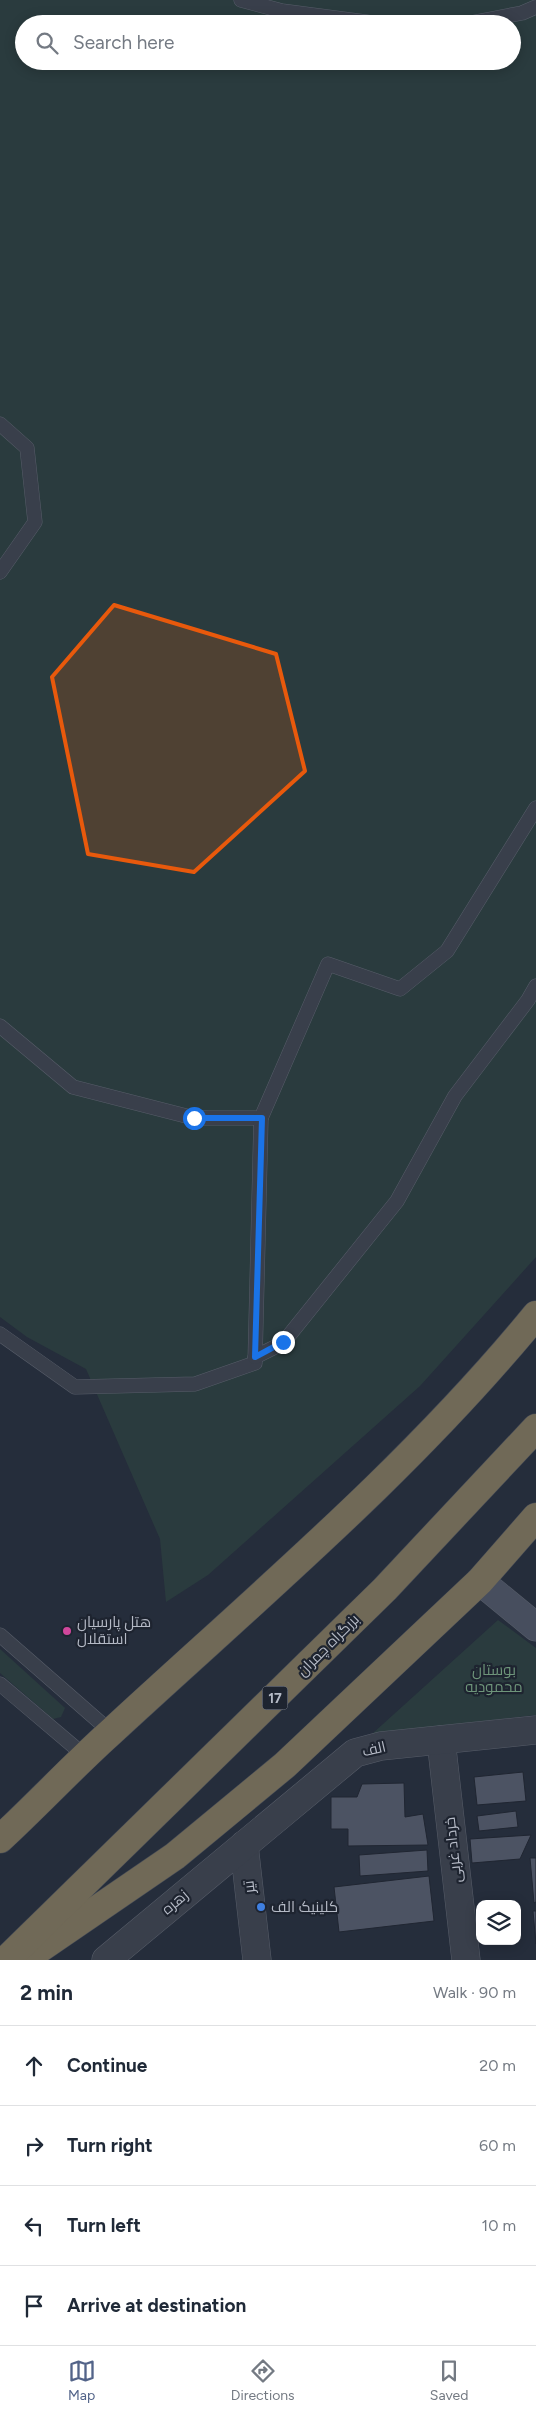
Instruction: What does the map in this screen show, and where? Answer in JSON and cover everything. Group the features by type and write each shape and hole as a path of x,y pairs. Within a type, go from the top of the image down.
{"highway":[{"path":"0,1840 84,1756 294,1567 423,1442 500,1359 536,1315"},
{"name":"بزرگراه چمران","path":"6,1960 385,1590 536,1428"},
{"path":"23,1960 174,1856 270,1777 480,1581 536,1517"},
{"path":"0,1831 27,1814"}],"main road":[{"path":"480,1581 536,1628"}],"street":[{"name":"الف","path":"244,1844 356,1753 381,1746 536,1730"},
{"name":"خرداد غربی","path":"441,1740 466,1960"},
{"name":"زهره","path":"106,1960 244,1844"},
{"name":"تیر","path":"244,1844 257,1960"}],"lane":[{"path":"241,0 282,12 307,15"},
{"path":"512,15 536,7"},
{"path":"0,424 27,448 35,522 0,572"},
{"path":"0,1334 76,1386 195,1384 255,1363 262,1118 328,964 400,989 447,951 536,808"},
{"path":"255,1357 283,1342 397,1201 455,1096 528,1000 536,986"},
{"path":"0,1026 73,1088 194,1118 262,1118"},
{"path":"0,1635 111,1732"},
{"path":"0,1684 84,1756"}],"highlighted area":[{"path":"114,605 276,654 305,771 194,872 88,854 52,677"}],"green space":[{"path":"0,0 536,0 536,1257 420,1386 208,1575 166,1602 160,1539 86,1369 27,1337 0,1317"},
{"name":"بوستان محمودیه","path":"498,1620 536,1648 536,1715 372,1734"},
{"path":"0,1649 65,1708 61,1717 53,1719 0,1673"}],"building":[{"path":"523,1772 526,1801 477,1805 474,1777"},
{"path":"404,1783 405,1817 423,1814 428,1845 348,1846 348,1829 331,1829 331,1797 357,1797 362,1784"},
{"path":"516,1811 518,1827 479,1831 477,1816"},
{"path":"531,1835 520,1859 472,1863 470,1839"},
{"path":"427,1850 428,1871 360,1876 359,1855"},
{"path":"530,1858 536,1858 536,1902 534,1903"},
{"path":"429,1876 434,1921 339,1932 334,1887"},
{"path":"533,1911 536,1911 536,1944"}],"place":[{"name":"هتل پارسیان استقلال","path":"67,1631"},
{"name":"کلینیک الف","path":"261,1907"}],"route":[{"path":"194,1118 262,1118 255,1357 283,1342"}]}
